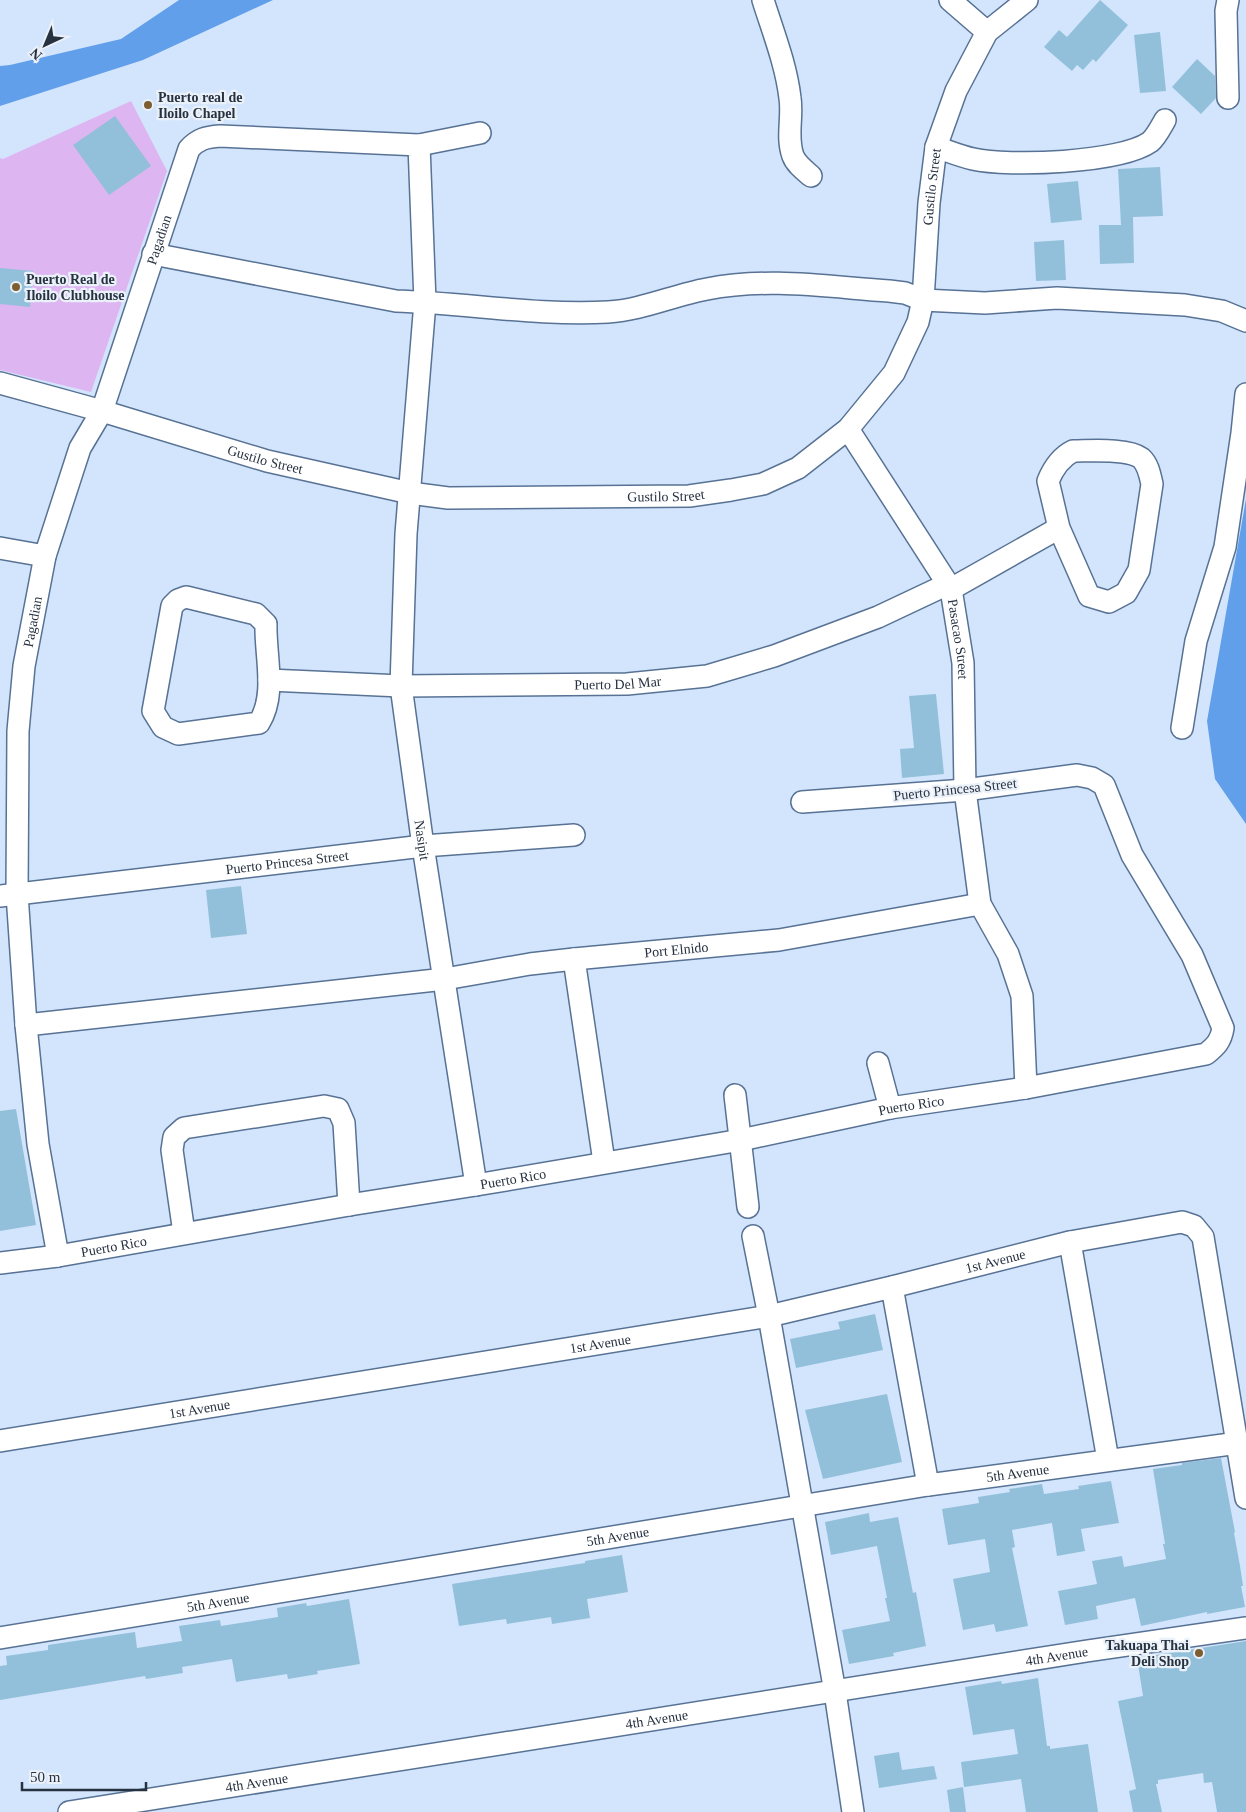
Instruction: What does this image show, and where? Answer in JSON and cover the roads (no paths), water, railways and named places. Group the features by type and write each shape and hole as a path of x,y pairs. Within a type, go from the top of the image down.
{"street":[{"path":"763,0 787,78 790,98 790,147 794,158 811,176"},
{"path":"950,0 987,32"},
{"name":"Gustilo Street","path":"0,383 102,411 267,461 410,493 448,498 689,496 763,484 798,468 848,429 894,372 918,322 923,300 928,203 936,147 956,91 987,32 1027,0"},
{"path":"1228,0 1226,11 1228,98"},
{"path":"936,147 972,159 999,162 1055,162 1128,152 1151,141 1165,120"},
{"name":"Pagadian","path":"58,1256 38,1144 26,1025 8,895 24,666 45,556 80,448 102,411 189,149 196,142 205,138 220,136 419,145 480,133"},
{"path":"410,493 426,302 419,145"},
{"path":"153,254 396,301 575,313 610,312 649,305 707,289 757,283 889,291 905,293 923,300 985,303 1057,298 1185,305 1222,311 1246,321"},
{"path":"1182,728 1196,641 1224,547 1242,433 1246,394"},
{"name":"Pasacao Street","path":"848,429 949,586 963,663 965,790"},
{"path":"1073,451 1128,453 1141,458 1149,471 1152,484 1139,570 1126,593 1109,602 1089,596 1059,528 1048,481 1057,465 1067,454 1073,451"},
{"name":"Nasipit","path":"410,493 406,534 401,686 423,846 476,1185"},
{"name":"Puerto Del Mar","path":"269,680 401,686 627,684 707,676 774,656 878,617 949,586 1059,528"},
{"path":"0,548 45,556"},
{"path":"186,597 256,614 266,624 265,641 269,680 264,714 259,722 178,734 163,728 153,711 172,606 178,600 186,597"},
{"name":"Puerto Princesa Street","path":"802,802 965,790 1077,775 1092,778 1104,785"},
{"name":"Puerto Rico","path":"0,1263 58,1256 184,1233 741,1140 890,1108 1026,1088 1206,1054 1222,1038 1223,1028 1192,955 1132,855 1104,785"},
{"path":"965,790 980,904 1008,954 1022,996 1026,1088"},
{"name":"Puerto Princesa Street","path":"8,895 423,846 574,835"},
{"name":"Port Elnido","path":"26,1025 445,979 530,964 574,959 779,940 980,904"},
{"path":"574,959 604,1162"},
{"path":"878,1062 890,1108"},
{"path":"736,1095 748,1207"},
{"path":"184,1233 172,1150 174,1137 184,1128 324,1106 338,1109 344,1123 349,1205"},
{"name":"1st Avenue","path":"0,1441 769,1316 892,1288 1070,1242 1182,1222 1194,1226 1203,1237 1238,1443"},
{"path":"753,1236 769,1316 835,1692 852,1812"},
{"path":"1070,1242 1108,1460"},
{"path":"892,1288 928,1485"},
{"path":"1238,1443 1246,1498"},
{"name":"5th Avenue","path":"0,1638 928,1485 1238,1443"},
{"name":"4th Avenue","path":"69,1812 1246,1628"}],"water":[{"path":"179,0 273,0 143,60 0,106 0,66 121,39"},
{"path":"1246,499 1246,824 1215,779 1207,721"}],"place":[{"name":"Puerto real de Iloilo Chapel","path":"148,105"},
{"name":"Puerto Real de Iloilo Clubhouse","path":"16,287"},
{"name":"Takuapa Thai Deli Shop","path":"1199,1653"}]}
